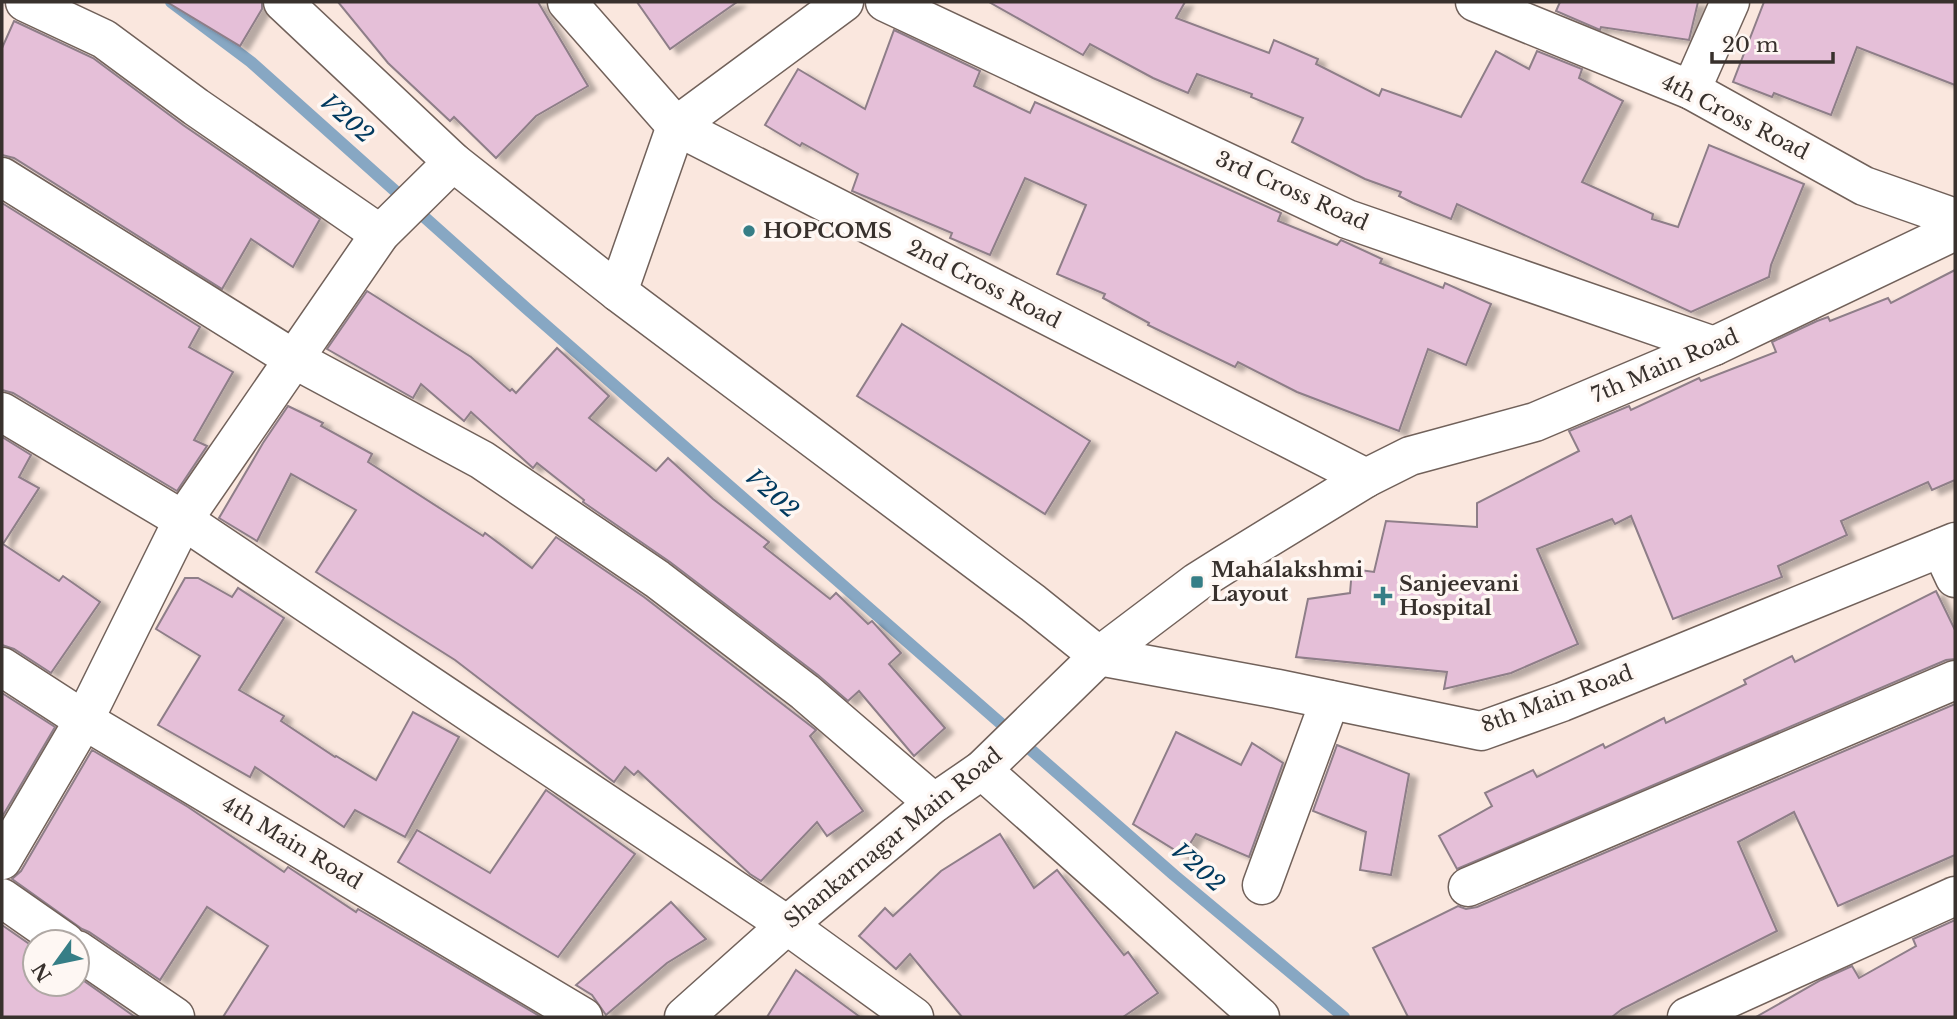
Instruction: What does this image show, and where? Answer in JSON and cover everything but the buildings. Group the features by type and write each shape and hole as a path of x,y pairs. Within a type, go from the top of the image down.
{"street":[{"path":"24,2 104,39 196,107 380,234"},
{"path":"283,2 453,162 618,292 1022,595 1099,656"},
{"name":"2nd Cross Road","path":"567,2 676,126 1366,478"},
{"path":"618,292 676,126 845,2"},
{"name":"3rd Cross Road","path":"885,2 1347,219 1714,346"},
{"name":"4th Cross Road","path":"1475,2 1691,90 1864,186 1955,218"},
{"path":"1691,90 1730,2"},
{"path":"2,860 84,720 183,520 292,358 380,234 453,162"},
{"path":"2,177 292,358 482,460 657,579 805,692 934,803"},
{"name":"7th Main Road","path":"1099,656 1197,582 1366,478 1410,456 1535,422 1714,346 1955,231"},
{"path":"2,412 183,520 787,925 914,1017"},
{"name":"8th Main Road","path":"1099,656 1481,731 1951,556"},
{"name":"Shankarnagar Main Road","path":"684,1017 787,925 934,803 982,770 1099,656"},
{"name":"4th Main Road","path":"2,667 84,720 583,1017"},
{"path":"1468,887 1955,680"},
{"path":"1262,885 1331,700"},
{"path":"982,770 1260,1017"},
{"path":"1687,1017 1955,896"},
{"path":"2,898 45,928"},
{"path":"91,960 174,1017"}],"waterway":[{"name":"V202","path":"171,2 251,62 526,308 1174,875 1344,1017"}],"place":[{"name":"HOPCOMS","path":"749,231"},
{"name":"Mahalakshmi Layout","path":"1197,582"},
{"name":"Sanjeevani Hospital","path":"1383,596"}]}
